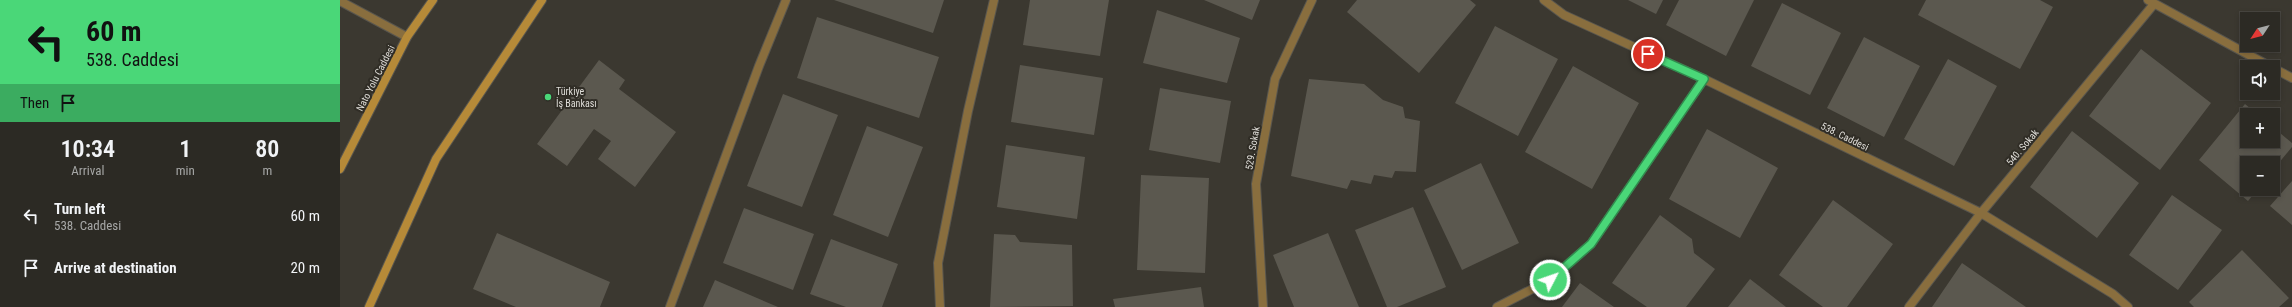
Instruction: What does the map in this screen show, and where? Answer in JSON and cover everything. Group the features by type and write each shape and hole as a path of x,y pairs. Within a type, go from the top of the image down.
{"main road":[{"name":"Nato Yolu Caddesi","path":"340,169 407,37 432,0"},
{"path":"369,307 436,159 542,0"}],"street":[{"path":"670,307 757,73 786,0"},
{"path":"940,307 938,263 968,111 994,0"},
{"name":"529. Sokak","path":"1263,307 1256,184 1275,79 1312,0"},
{"name":"538. Caddesi","path":"1544,0 1564,15 1704,79 1981,212 2113,294 2128,307"},
{"path":"340,1 407,37"},
{"path":"2151,2 2257,60"},
{"name":"540. Sokak","path":"1909,307 1981,212 2151,2"},
{"path":"2280,72 2292,78"},
{"path":"1498,307 1550,280 1591,244 1704,79"}],"building":[{"path":"834,0 944,0 933,33"},
{"path":"1030,0 1109,0 1100,56 1023,45"},
{"path":"1204,0 1260,0 1252,20"},
{"path":"1357,0 1470,0 1476,5 1419,73 1347,12"},
{"path":"1628,0 1663,0 1656,14"},
{"path":"1679,0 1754,0 1726,56 1666,25"},
{"path":"1926,0 2040,0 2053,7 2020,69 1918,15"},
{"path":"1782,3 1841,33 1810,95 1751,66"},
{"path":"1157,10 1240,38 1227,83 1143,63"},
{"path":"817,17 939,57 919,118 797,78"},
{"path":"1495,26 1558,59 1518,136 1455,103"},
{"path":"1864,37 1920,66 1884,137 1827,108"},
{"path":"2141,49 2211,103 2160,170 2089,116"},
{"path":"1948,59 1997,86 1954,166 1904,139"},
{"path":"599,60 625,80 619,89 676,132 635,187 598,159 611,141 594,129 567,166 537,144"},
{"path":"1020,65 1103,78 1094,135 1011,122"},
{"path":"1573,66 1639,103 1592,189 1525,152"},
{"path":"1309,79 1364,84 1383,100 1403,107 1405,118 1420,121 1416,172 1395,171 1392,178 1374,175 1371,184 1351,180 1347,189 1291,176"},
{"path":"1160,88 1231,101 1220,163 1149,150"},
{"path":"783,94 838,115 802,207 747,186"},
{"path":"2245,104 2250,108 2242,108"},
{"path":"2240,110 2240,148 2280,148 2280,133 2292,143 2292,147 2280,162 2280,156 2240,156 2240,194 2199,160"},
{"path":"867,126 923,147 888,237 833,215"},
{"path":"1707,129 1778,168 1740,238 1669,199"},
{"path":"2072,131 2139,183 2097,238 2030,187"},
{"path":"1006,145 1085,157 1077,219 997,207"},
{"path":"1481,163 1519,243 1462,270 1424,190"},
{"path":"1141,175 1209,178 1205,273 1137,270"},
{"path":"2292,181 2292,225 2270,206"},
{"path":"2172,195 2222,230 2178,290 2129,255"},
{"path":"2242,196 2252,196 2248,201"},
{"path":"1833,200 1893,244 1847,307 1823,307 1779,275"},
{"path":"1413,207 1446,287 1397,307 1387,307 1355,230"},
{"path":"744,208 814,234 793,290 723,263"},
{"path":"1660,215 1692,239 1694,253 1715,269 1686,307 1647,307 1612,283"},
{"path":"497,233 610,282 600,307 516,307 473,289"},
{"path":"1328,233 1359,307 1294,307 1273,255"},
{"path":"994,234 1015,235 1020,242 1072,245 1073,306 990,307"},
{"path":"831,239 898,264 882,307 846,307 810,294"},
{"path":"2242,250 2289,298 2279,307 2194,307 2189,302"},
{"path":"1962,263 2026,307 1932,307"},
{"path":"1750,279 1786,307 1728,307"},
{"path":"715,280 778,307 703,307"},
{"path":"1580,283 1614,307 1562,307"},
{"path":"1201,287 1204,307 1115,307 1113,299"}],"place":[{"name":"Türkiye İş Bankası","path":"548,97"}],"route":[{"path":"1550,280 1591,244 1704,79 1648,54"}]}
